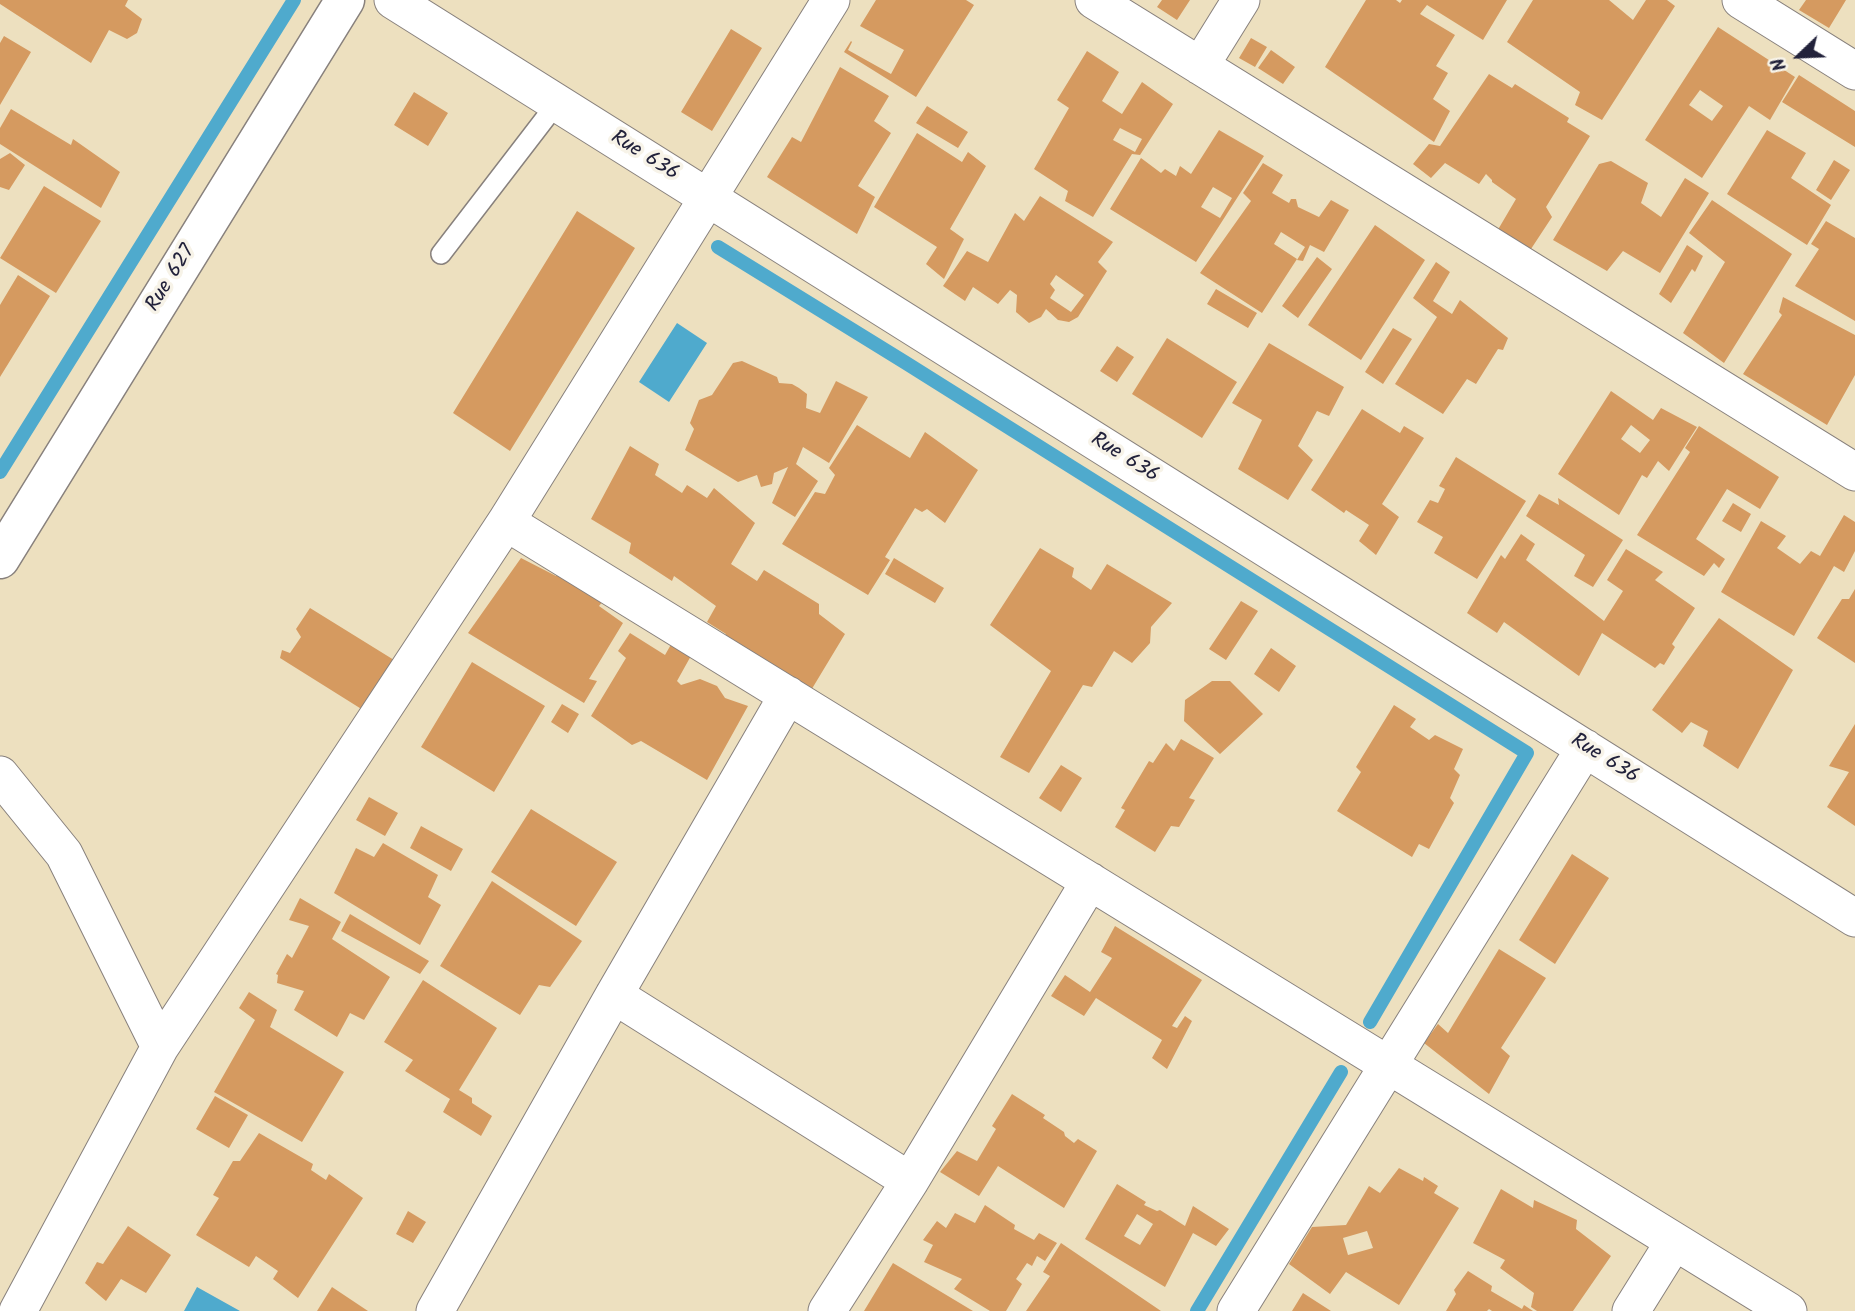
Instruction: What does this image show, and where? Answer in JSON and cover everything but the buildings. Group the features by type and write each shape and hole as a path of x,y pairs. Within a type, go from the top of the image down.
{"street":[{"name":"Rue 627","path":"0,559 345,0"},
{"name":"Rue 636","path":"393,0 1855,918"},
{"path":"18,1311 160,1047 506,522 831,0"},
{"path":"1094,0 1855,472"},
{"path":"1200,66 1241,0"},
{"path":"1741,0 1855,71"},
{"path":"506,522 1788,1311"},
{"path":"435,1311 788,695"},
{"path":"1236,1311 1585,748"},
{"path":"0,775 64,854 160,1047"},
{"path":"827,1311 910,1181 1090,881"},
{"path":"614,995 910,1181"},
{"path":"1631,1311 1674,1242"}],"lane":[{"path":"441,254 557,103"}],"water":[{"path":"677,323 707,343 669,402 639,382"},
{"path":"197,1287 240,1311 184,1311"}],"waterway":[{"path":"0,472 294,0"},
{"path":"718,247 1527,753 1370,1022"},
{"path":"1197,1311 1341,1072"}]}
